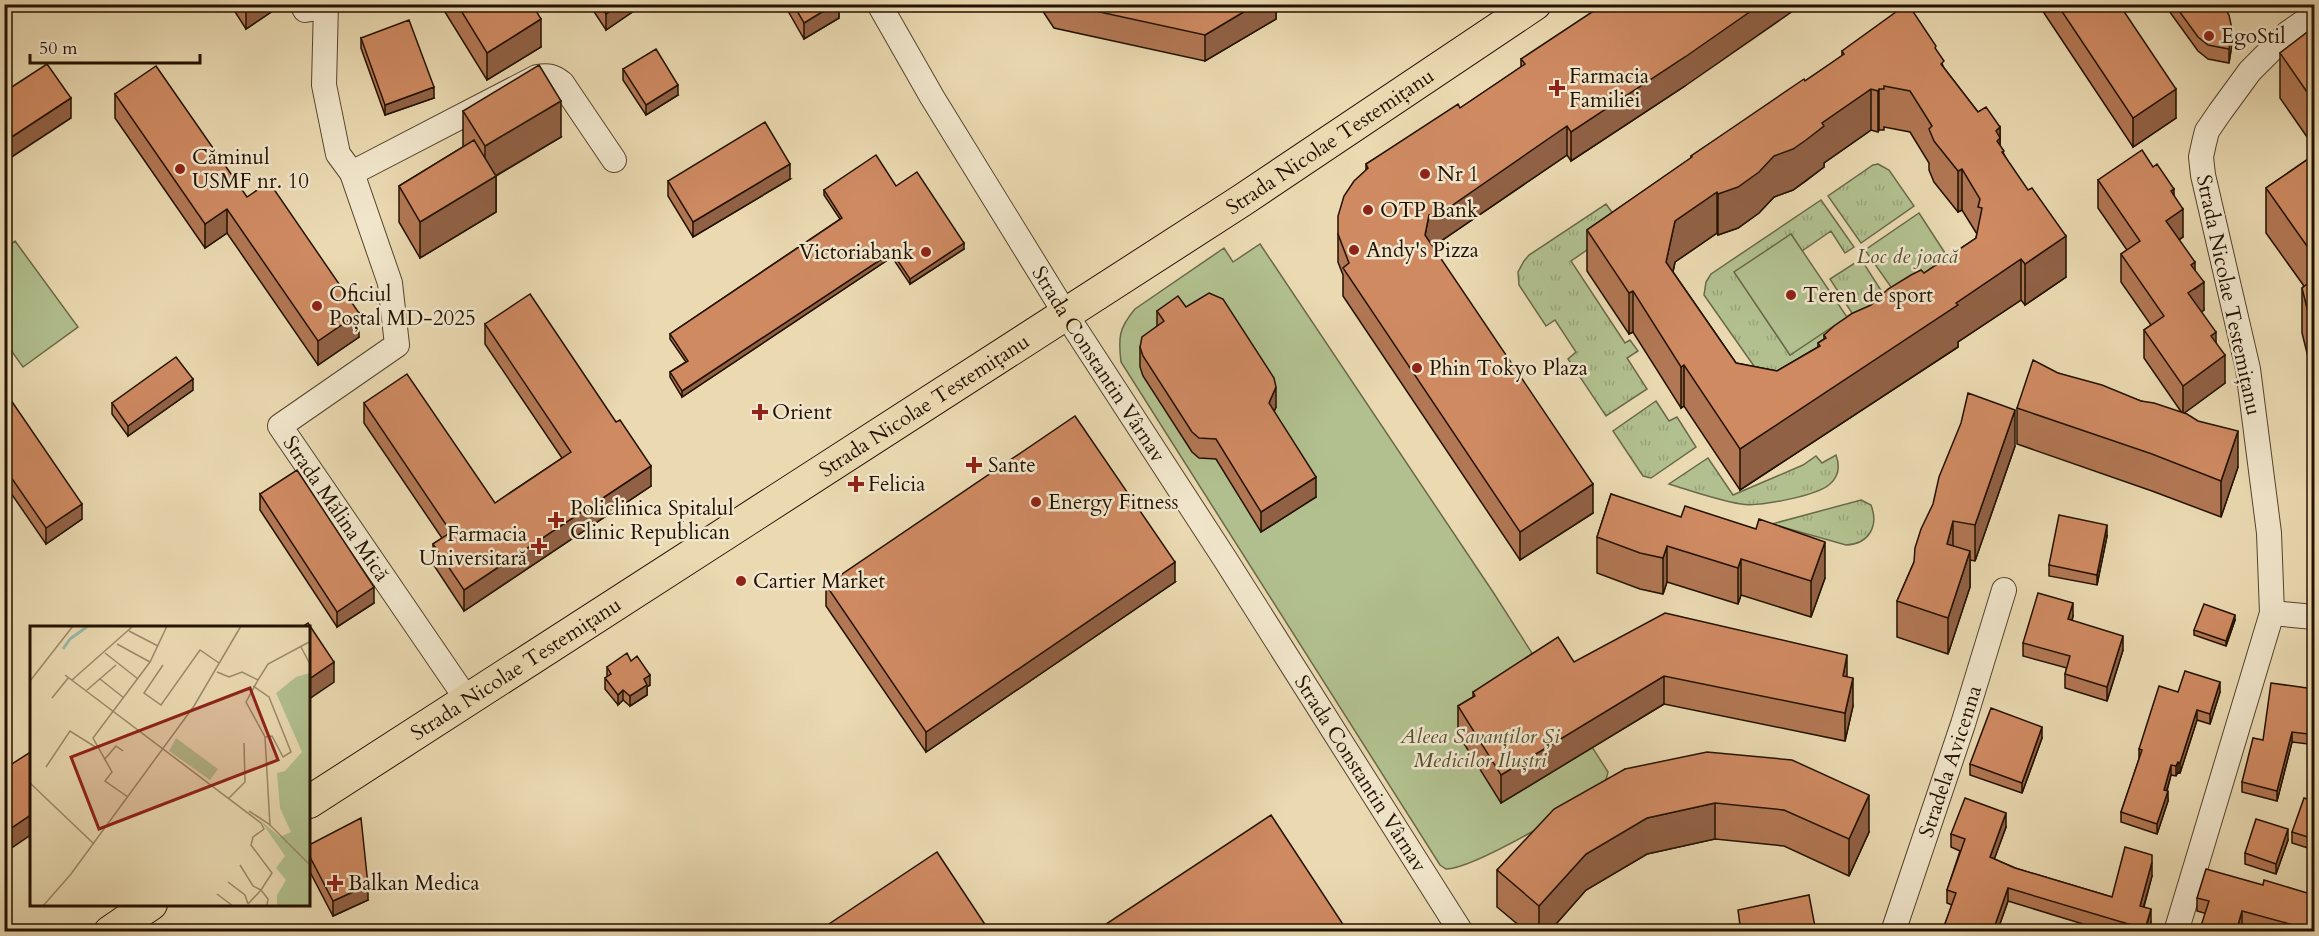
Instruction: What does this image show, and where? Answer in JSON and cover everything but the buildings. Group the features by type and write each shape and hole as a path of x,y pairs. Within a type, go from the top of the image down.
{"main road":[{"name":"Strada Nicolae Testemițanu","path":"310,801 1241,201 1535,4"},
{"path":"110,932 148,906"}],"street":[{"name":"Strada Constantin Vârnav","path":"879,4 938,107 1065,313 1225,559 1461,932"},
{"name":"Strada Mălina Mică","path":"318,5 324,85 338,154 352,173 390,283 397,345 280,426 468,701"},
{"name":"Strada Nicolae Testemițanu","path":"2272,613 2269,533 2248,369 2203,175 2201,157 2207,131 2250,71 2288,33 2314,15"},
{"path":"352,173 537,77 546,75 562,83 614,160"},
{"name":"Stradela Avicenna","path":"1893,932 1964,724 2004,590"},
{"path":"2176,932 2272,613 2314,617"}],"green space":[{"path":"1878,164 1889,170 1914,206 1861,243 1828,196 1873,165"},
{"path":"1821,200 1854,247 1845,253 1831,231 1802,251 1791,234 1735,273 1790,355 1852,313 1830,279 1861,259 1889,303 1775,380 1761,376 1704,295 1706,282 1711,274"},
{"path":"1606,204 1622,226 1571,261 1625,343 1630,340 1638,351 1627,358 1647,389 1606,416 1568,359 1576,352 1555,320 1546,326 1519,285 1518,272 1529,255"},
{"name":"Loc de joacă","path":"1919,213 1945,253 1944,262 1898,297 1865,250"},
{"name":"Teren de sport","path":"1791,234 1847,317 1790,355 1734,272"},
{"path":"15,241 78,327 23,367 5,342 5,249"},
{"name":"Aleea Savanților Și Medicilor Iluștri","path":"1260,244 1493,592 1608,772 1603,785 1574,807 1502,848 1459,866 1446,869 1440,865 1121,362 1121,333 1135,309 1224,248 1233,262"},
{"path":"1656,401 1669,421 1677,417 1696,447 1651,478 1643,476 1613,431"},
{"path":"1836,455 1838,471 1830,484 1813,493 1773,502 1741,504 1669,484 1708,458 1733,495 1803,465 1816,456 1822,463"},
{"path":"1861,500 1871,505 1873,527 1866,537 1854,544 1846,545 1772,524"}],"place":[{"name":"EgoStil","path":"2209,36"},
{"name":"Farmacia Familiei","path":"1557,88"},
{"name":"Căminul USMF nr. 10","path":"180,169"},
{"name":"Nr 1","path":"1425,174"},
{"name":"OTP Bank","path":"1368,210"},
{"name":"Andy's Pizza","path":"1354,250"},
{"name":"Victoriabank","path":"926,252"},
{"name":"Teren de sport","path":"1791,295"},
{"name":"Oficiul Poștal MD-2025","path":"317,306"},
{"name":"Phin Tokyo Plaza","path":"1417,368"},
{"name":"Orient","path":"760,412"},
{"name":"Sante","path":"974,465"},
{"name":"Felicia","path":"856,484"},
{"name":"Energy Fitness","path":"1036,502"},
{"name":"Policlinica Spitalul Clinic Republican","path":"556,520"},
{"name":"Farmacia Universitară","path":"539,546"},
{"name":"Cartier Market","path":"741,581"},
{"name":"Balkan Medica","path":"335,883"}]}
